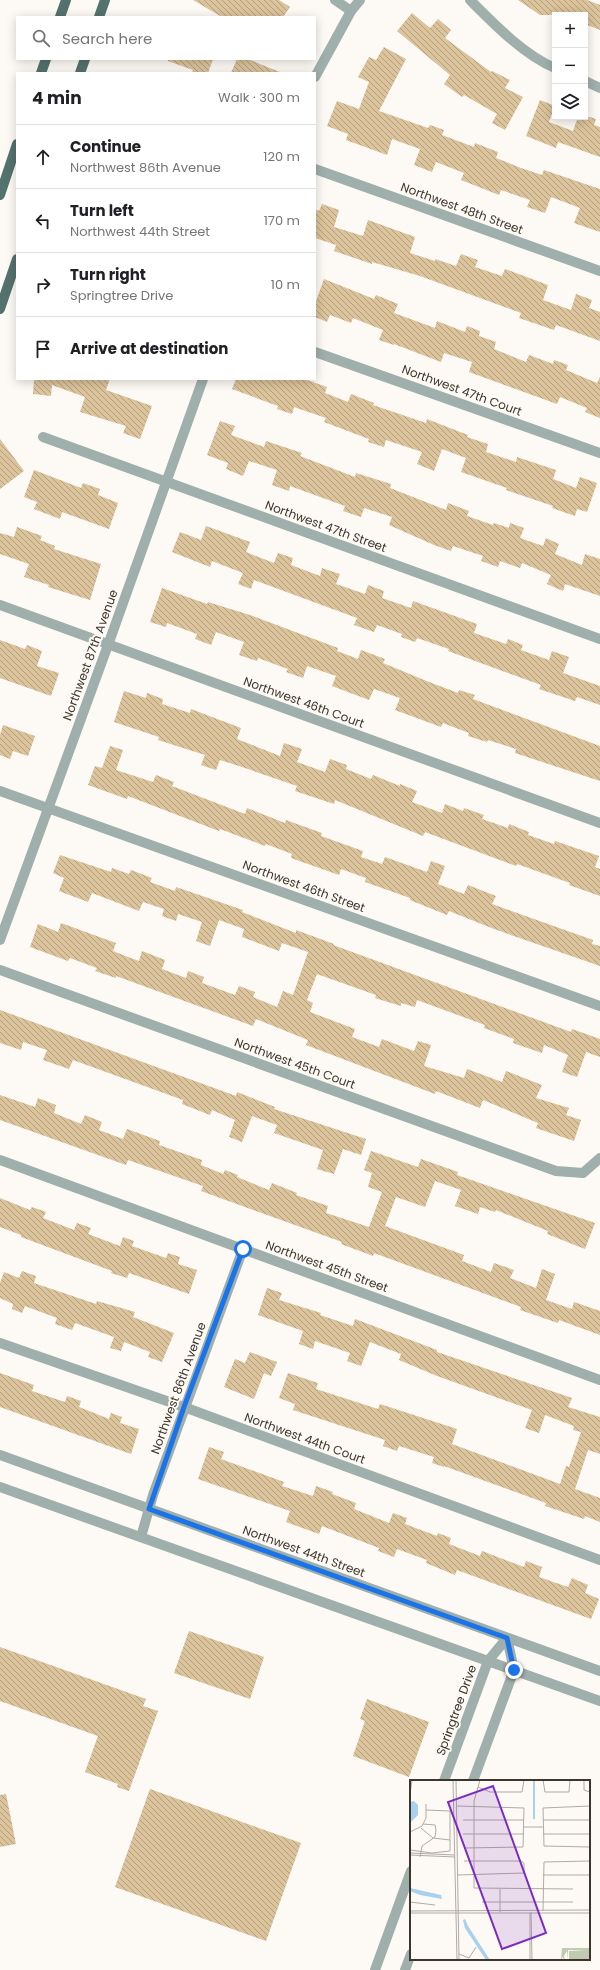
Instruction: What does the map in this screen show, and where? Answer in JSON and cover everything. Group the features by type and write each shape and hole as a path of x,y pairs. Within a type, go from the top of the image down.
{"main road":[{"path":"60,16 66,0"},
{"path":"100,0 100,15"},
{"path":"100,15 105,0"},
{"path":"41,72 46,60"},
{"path":"80,72 85,60"},
{"path":"0,195 16,147"},
{"path":"0,309 16,262"}],"street":[{"path":"335,0 351,10"},
{"path":"316,75 351,10 360,0"},
{"path":"470,0 503,32 542,63 552,67"},
{"path":"588,82 600,88"},
{"name":"Northwest 48th Street","path":"316,169 600,271"},
{"name":"Northwest 47th Court","path":"316,352 600,453"},
{"name":"Northwest 87th Avenue","path":"0,940 203,380"},
{"name":"Northwest 47th Street","path":"43,437 600,639"},
{"name":"Northwest 46th Court","path":"0,605 600,823"},
{"name":"Northwest 46th Street","path":"0,791 600,1006"},
{"name":"Northwest 45th Court","path":"0,970 556,1171 583,1173 600,1158"},
{"name":"Northwest 45th Street","path":"0,1160 600,1380"},
{"name":"Northwest 86th Avenue","path":"141,1537 184,1407 243,1249"},
{"name":"Northwest 44th Court","path":"0,1342 184,1407 600,1560"},
{"name":"Northwest 44th Street","path":"0,1455 600,1671"},
{"path":"0,1487 600,1701"},
{"path":"473,1780 514,1670 507,1638"},
{"name":"Springtree Drive","path":"444,1780 488,1661 507,1638"},
{"path":"375,1970 410,1874"},
{"path":"405,1970 410,1957"}],"building":[{"path":"193,0 279,0 290,7 284,16 220,16"},
{"path":"518,0 587,0 600,5 600,30 588,25 588,12 552,12 552,15 540,15"},
{"path":"412,13 430,28 438,19 451,30 445,38 491,72 492,71 510,80 505,88 523,97 505,130 492,123 497,114 464,95 462,97 444,84 450,75 397,31"},
{"path":"384,47 406,59 379,111 428,128 430,125 444,130 442,135 474,147 475,143 498,152 496,158 521,168 542,175 544,170 600,189 600,232 574,223 580,208 551,197 545,213 527,207 530,200 501,190 499,195 461,180 464,173 436,162 432,172 414,165 420,149 392,139 387,155 346,140 348,134 327,126 337,101 359,109 369,82 358,77 369,57 376,60"},
{"path":"213,60 208,72 192,72 193,70 168,61"},
{"path":"237,60 250,60 280,72 231,72"},
{"path":"540,100 552,105 552,114 549,122 573,131 577,120 588,120 588,117 596,119 594,125 600,127 600,157 558,142 556,148 526,136"},
{"path":"322,204 339,210 334,227 363,236 368,220 415,237 410,253 456,266 461,254 478,260 475,267 502,276 505,269 548,285 543,300 571,310 576,294 592,300 589,308 600,312 600,341 556,325 554,330 519,318 521,313 420,276 372,262 372,264 334,251 336,245 316,238 316,210 319,211"},
{"path":"324,279 374,299 376,295 398,304 394,313 435,328 437,321 465,332 467,326 480,331 479,336 496,342 494,349 526,362 529,355 553,364 554,360 568,365 566,370 597,383 600,377 600,418 585,412 587,408 560,397 557,404 469,372 472,362 444,353 441,362 394,344 379,340 383,330 353,318 351,323 330,315 327,322 316,317 316,301"},
{"path":"34,380 110,380 106,390 152,406 140,439 123,433 126,426 80,412 85,397 52,385 51,396 33,394"},
{"path":"236,380 307,380 327,387 325,393 348,402 351,394 374,403 373,405 426,423 427,419 468,435 467,437 488,444 486,452 516,462 517,457 556,470 553,479 576,488 580,477 597,483 587,512 577,509 575,516 552,508 553,506 506,490 507,488 461,472 466,458 442,449 434,471 417,464 422,452 386,440 384,447 368,442 369,439 324,422 326,418 294,407 292,414 277,409 278,406 232,389"},
{"path":"220,421 235,426 231,435 264,447 266,441 302,453 300,456 355,477 356,473 391,484 390,488 446,510 448,503 469,511 467,516 493,525 494,523 509,528 510,523 524,528 520,538 543,546 546,538 559,544 555,554 582,565 585,554 600,559 600,596 565,584 563,591 547,584 551,575 522,563 520,568 500,561 498,567 481,561 483,556 453,546 451,551 434,545 389,525 392,517 364,508 361,517 343,511 345,506 290,486 289,491 272,485 277,470 249,461 243,476 226,469 228,463 207,455"},
{"path":"0,439 24,471 0,489"},
{"path":"34,470 81,488 83,483 100,489 98,495 118,503 109,529 62,512 60,519 34,509 37,502 24,497"},
{"path":"206,526 250,542 246,552 274,563 278,553 293,558 291,565 320,576 322,568 340,574 336,584 365,594 368,585 384,591 382,598 411,608 413,601 477,624 474,633 506,644 508,639 523,645 521,650 549,660 552,651 569,657 563,673 600,686 600,705 577,697 575,701 539,689 541,685 417,638 415,642 401,637 402,634 377,625 374,632 354,625 357,618 254,580 251,589 238,584 243,573 212,561 210,567 172,552 180,532 201,540"},
{"path":"17,527 42,536 40,540 55,546 54,549 101,564 90,600 48,587 49,585 24,577 29,564 0,554 0,533 14,537"},
{"path":"162,588 207,604 208,602 253,616 338,648 337,651 358,659 361,650 385,659 383,663 429,682 458,693 459,690 475,695 473,699 600,746 600,781 515,753 516,749 488,740 487,742 468,736 469,733 443,723 441,727 395,710 400,698 374,689 369,700 332,686 336,676 307,666 303,678 286,672 288,669 258,658 257,661 239,655 244,642 216,632 211,645 195,639 197,634 167,623 166,627 150,622"},
{"path":"0,640 25,649 27,645 42,651 37,666 59,673 51,696 0,678"},
{"path":"124,691 146,698 147,693 163,699 162,704 190,713 191,709 241,728 237,739 280,756 284,743 302,749 297,762 325,772 330,759 347,765 346,769 371,779 373,775 400,786 400,784 417,791 412,802 442,813 445,804 463,811 464,808 484,815 482,819 508,828 509,824 529,832 528,835 554,844 555,841 599,856 595,867 600,869 600,896 569,885 570,883 517,864 516,866 425,832 423,836 335,800 334,804 295,791 297,786 242,767 220,760 216,770 201,765 205,755 158,740 159,737 114,722"},
{"path":"3,725 35,736 28,756 13,751 10,759 0,755 0,735"},
{"path":"110,746 123,750 116,770 153,782 156,775 174,782 172,786 245,814 247,808 285,823 286,820 322,833 321,836 363,851 361,857 382,864 385,857 427,872 431,861 445,866 438,884 464,894 468,885 496,896 492,904 593,940 592,944 600,946 600,966 494,929 449,911 447,915 410,900 410,898 365,882 366,878 341,869 339,875 291,858 292,854 266,844 265,846 220,829 219,831 128,796 127,799 88,785 95,766 102,768"},
{"path":"60,855 111,872 112,868 129,874 131,870 152,878 150,882 175,891 176,887 243,910 242,912 296,933 296,930 571,1032 572,1029 600,1039 600,1057 586,1052 577,1077 562,1072 568,1055 544,1045 542,1053 513,1043 514,1039 484,1028 485,1025 417,1000 415,1007 401,1003 401,1006 375,998 376,995 317,974 307,1000 313,1003 310,1012 355,1029 352,1037 379,1047 382,1039 414,1051 418,1041 431,1045 424,1066 464,1078 467,1069 502,1082 506,1071 542,1085 536,1098 569,1108 566,1115 581,1120 574,1141 536,1128 538,1123 483,1100 480,1108 436,1091 435,1094 306,1045 308,1040 256,1019 253,1026 116,976 116,978 95,971 97,968 70,958 68,961 30,947 38,924 58,932 61,923 116,943 113,951 128,957 139,961 142,951 165,960 162,969 186,978 188,971 204,977 202,983 235,995 239,986 255,992 253,997 277,1007 283,991 293,995 308,952 282,943 279,951 242,937 244,929 219,920 210,946 196,941 202,922 178,914 176,921 162,916 164,909 143,902 139,911 92,893 88,902 59,891 64,878 53,873"},
{"path":"0,1010 236,1096 237,1092 275,1107 274,1109 366,1139 361,1155 343,1149 334,1174 317,1169 323,1150 274,1133 277,1125 252,1116 242,1142 229,1137 235,1120 212,1110 210,1115 182,1104 183,1100 73,1060 69,1069 43,1060 47,1050 23,1042 21,1050 0,1043"},
{"path":"0,1095 35,1107 38,1098 56,1105 54,1113 81,1124 85,1115 102,1122 99,1130 123,1139 127,1129 160,1141 159,1145 202,1160 201,1165 223,1174 225,1170 238,1175 237,1177 269,1190 272,1183 297,1193 296,1195 328,1206 326,1213 369,1227 382,1192 368,1187 372,1173 364,1170 371,1151 418,1167 421,1159 458,1172 457,1175 595,1223 585,1249 547,1234 548,1231 496,1210 495,1212 480,1207 478,1214 455,1206 461,1190 435,1181 425,1207 396,1197 385,1226 464,1255 462,1261 491,1272 494,1263 514,1270 510,1278 536,1288 542,1269 555,1274 546,1300 572,1309 574,1302 600,1311 600,1335 559,1320 558,1323 520,1310 521,1307 374,1253 373,1256 341,1244 342,1242 201,1191 203,1186 128,1160 126,1165 0,1120"},
{"path":"0,1198 30,1210 32,1207 46,1212 43,1218 74,1230 77,1223 91,1228 88,1234 120,1246 123,1237 134,1241 132,1246 166,1258 168,1253 180,1257 178,1264 197,1270 189,1294 129,1273 127,1278 111,1273 112,1271 21,1237 21,1235 0,1227"},
{"path":"22,1271 36,1276 34,1283 96,1304 97,1301 135,1312 133,1317 174,1333 162,1362 148,1357 150,1352 124,1342 121,1351 110,1348 114,1337 75,1323 72,1330 55,1324 57,1318 25,1306 22,1313 12,1309 13,1304 0,1298 0,1283 4,1272 19,1278"},
{"path":"267,1288 282,1293 279,1300 321,1313 320,1315 353,1326 355,1319 437,1350 437,1352 572,1398 568,1407 600,1417 600,1454 588,1450 575,1489 600,1498 600,1522 585,1516 584,1519 545,1506 546,1503 432,1463 434,1457 399,1446 397,1451 383,1446 385,1440 293,1410 295,1404 279,1398 288,1373 318,1383 316,1389 378,1409 380,1404 457,1429 452,1444 560,1484 566,1466 569,1467 581,1432 573,1430 574,1426 545,1415 539,1433 525,1428 532,1410 437,1376 399,1360 401,1354 370,1342 361,1366 347,1361 350,1353 315,1341 313,1349 299,1344 303,1331 258,1315"},
{"path":"250,1352 277,1362 271,1376 264,1373 254,1399 224,1387 235,1359 245,1363"},
{"path":"0,1373 34,1385 32,1391 65,1402 67,1396 81,1401 79,1407 109,1419 111,1413 122,1417 120,1423 139,1429 131,1454 0,1407"},
{"path":"209,1447 224,1452 221,1459 284,1482 282,1486 313,1496 316,1486 356,1503 354,1509 389,1523 393,1513 407,1518 405,1524 437,1536 438,1533 451,1538 449,1544 480,1556 482,1551 524,1567 526,1561 542,1567 539,1577 568,1587 572,1578 588,1585 585,1593 599,1599 591,1619 457,1570 455,1575 426,1563 427,1560 397,1549 394,1557 378,1551 379,1548 322,1526 319,1534 286,1522 290,1511 198,1479"},
{"path":"189,1631 264,1657 250,1699 174,1673"},
{"path":"0,1647 146,1699 143,1706 158,1711 129,1791 117,1787 118,1784 85,1772 98,1736 0,1701"},
{"path":"367,1699 429,1722 409,1777 353,1756 365,1721 360,1719"},
{"path":"150,1789 301,1843 266,1941 115,1887"},
{"path":"6,1794 16,1844 0,1847 0,1795"}],"route":[{"path":"243,1249 184,1407 149,1509 507,1638 514,1670"}]}
